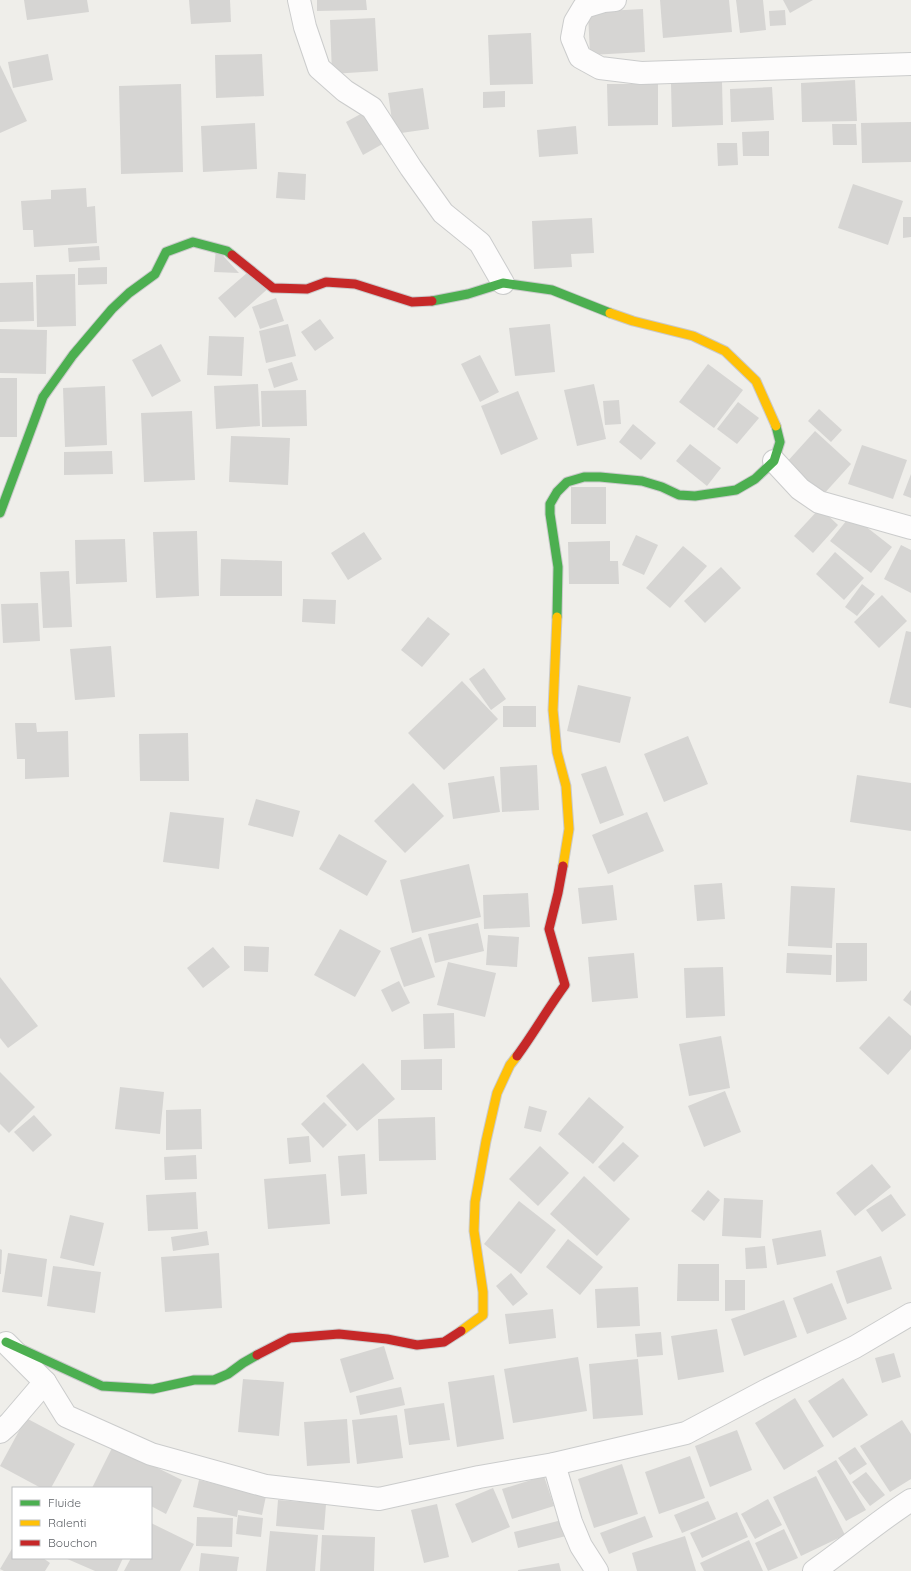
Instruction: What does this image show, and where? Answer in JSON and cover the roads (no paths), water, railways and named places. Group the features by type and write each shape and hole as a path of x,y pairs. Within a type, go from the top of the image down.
{"street":[{"path":"299,0 305,27 319,68 346,90 372,108 411,168 443,213 480,243 503,283"},
{"path":"615,0 604,1 584,7 575,22 572,38 580,57 600,68 641,73 911,64"},
{"path":"0,513 43,397 73,355 103,318 129,293 155,274 166,252 193,242 227,251 273,288 307,289 326,282 355,284 412,302 438,301 468,294 503,283 552,290 592,307 633,321 693,336 725,351 756,381 776,424 780,442 774,461 755,479 736,490 695,496 679,495 662,487 642,481 584,477 567,482 557,492 550,504 550,514 558,567 558,606 553,710 557,752 566,786 569,829 558,893 549,929 565,984 549,1006 530,1039 510,1065 497,1093 486,1141 475,1202 474,1230 484,1292 483,1314 444,1342 417,1345 387,1339 339,1334 290,1338 243,1363 228,1374 214,1380 194,1380 153,1389 102,1386 3,1341"},
{"path":"774,461 800,489 819,502 911,528"},
{"path":"3,1341 46,1382 66,1416 150,1454 266,1486 379,1499 479,1477 554,1464 686,1433 765,1391 854,1347 911,1314"},
{"path":"0,1432 10,1423 46,1382"},
{"path":"554,1464 570,1522 581,1546 597,1571"},
{"path":"814,1571 854,1542 876,1523 911,1500"}]}
